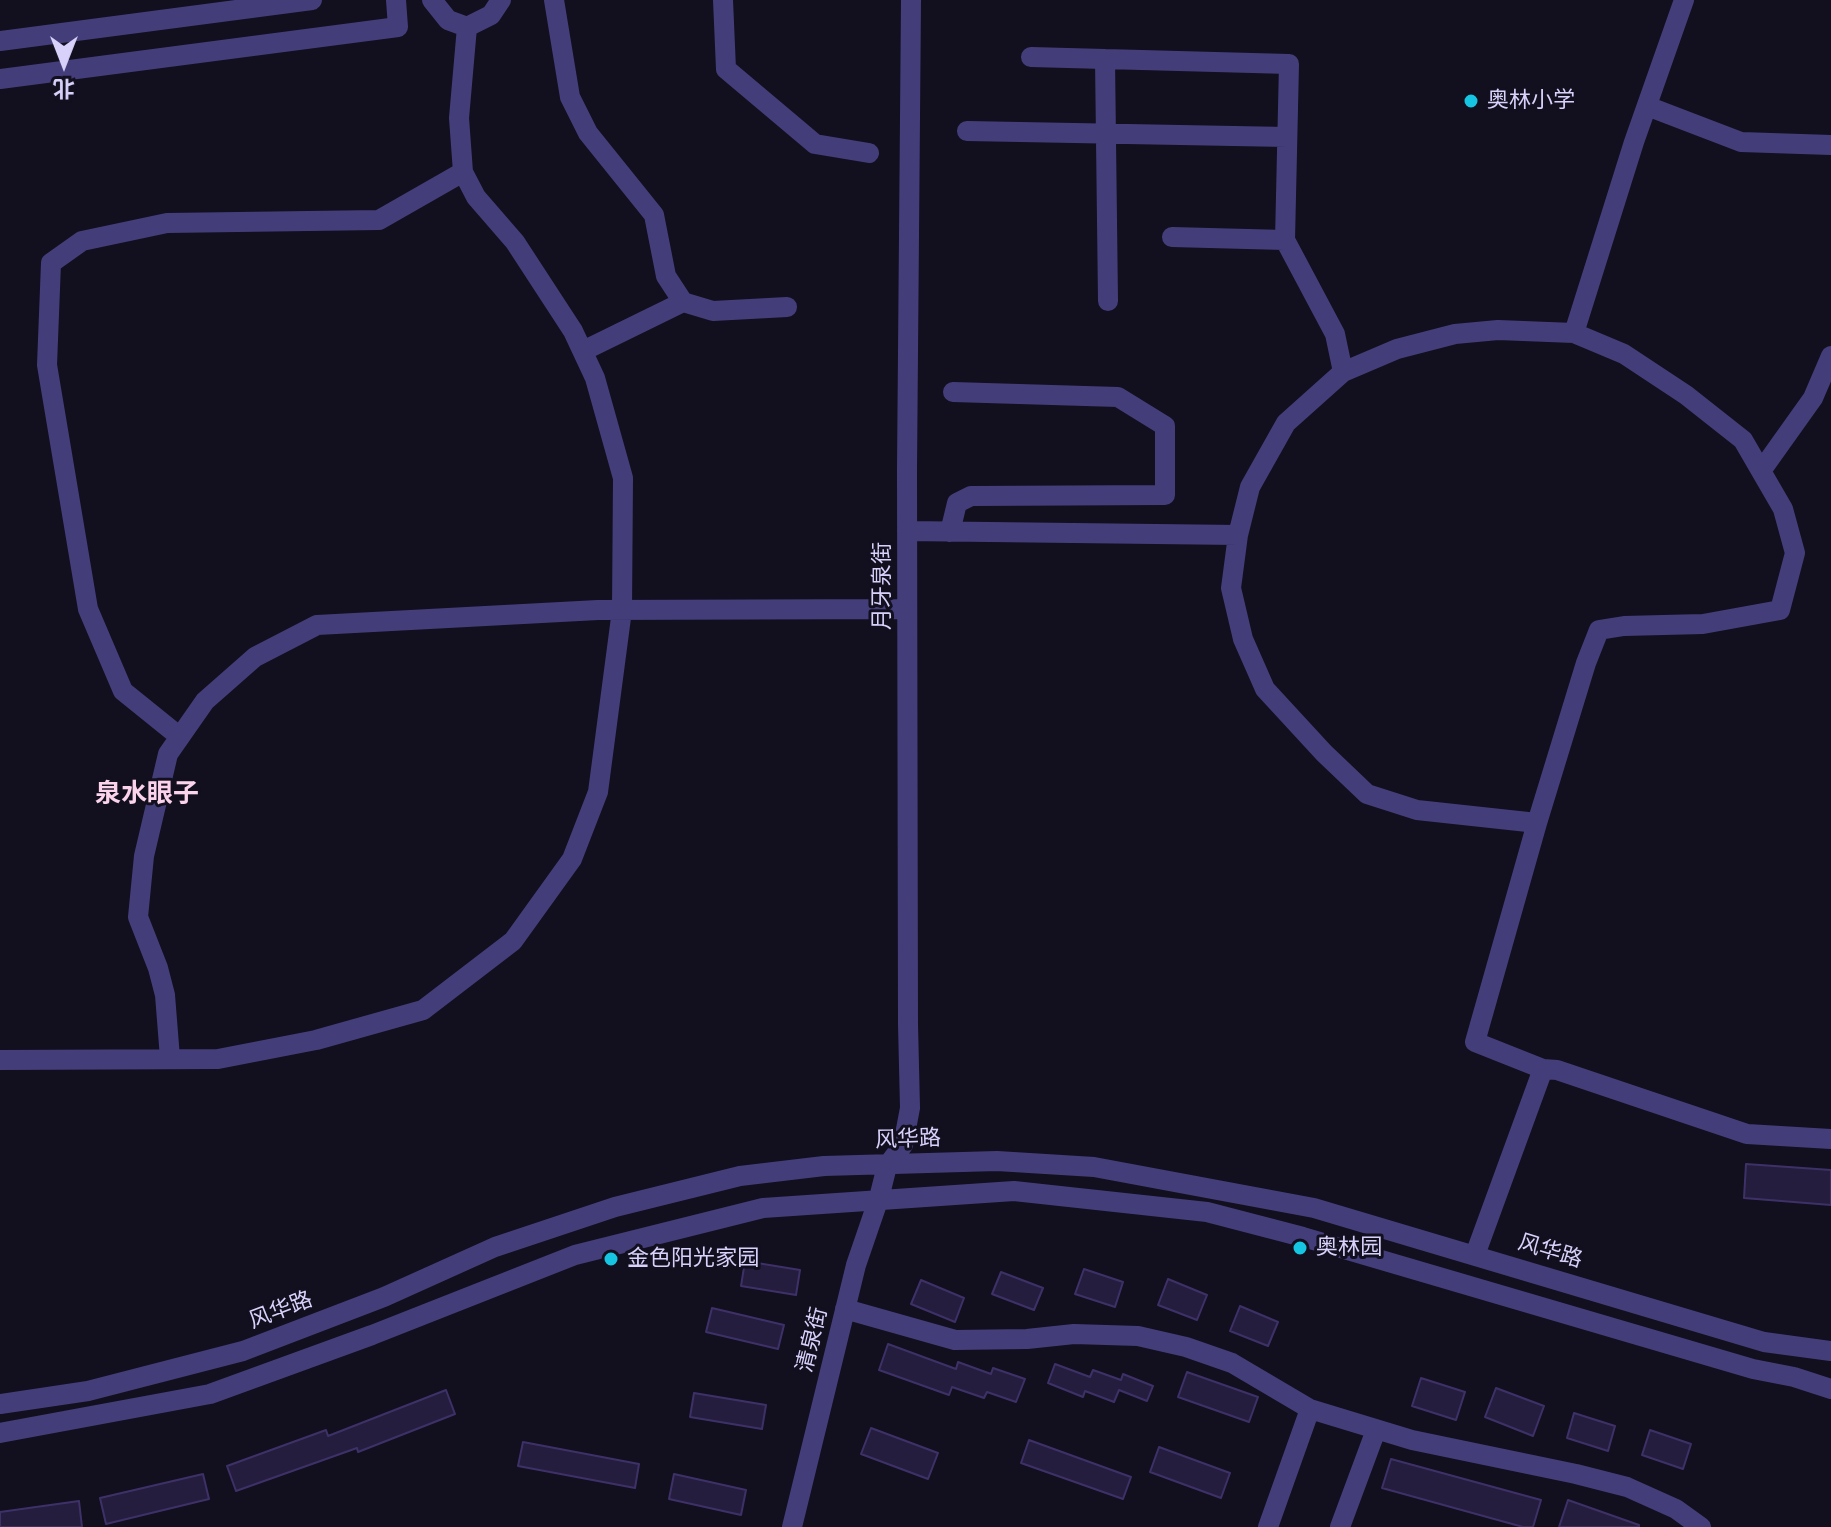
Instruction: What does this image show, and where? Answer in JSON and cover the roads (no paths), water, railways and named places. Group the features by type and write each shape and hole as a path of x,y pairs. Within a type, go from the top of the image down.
{"street":[{"path":"0,41 312,0"},
{"path":"0,79 398,27 396,0"},
{"path":"432,0 448,20 467,27 491,15 501,0"},
{"path":"554,0 570,97 588,133 654,215 666,276 683,302 713,311 787,307"},
{"path":"723,0 726,69 815,144 869,153"},
{"name":"月牙泉街","path":"887,1166 903,1145 910,1108 907,531 911,0"},
{"path":"1574,333 1684,0"},
{"path":"0,1060 218,1059 316,1040 423,1010 513,941 572,859 598,792 622,610 623,478 595,378 573,331 515,242 476,197 463,172 459,118 467,27"},
{"path":"1031,57 1289,64 1285,240 1335,334 1343,372"},
{"path":"1105,59 1108,301"},
{"path":"1647,106 1741,142 1831,145"},
{"path":"967,131 1287,137"},
{"path":"180,737 123,691 88,609 47,365 51,263 82,241 167,223 379,220 463,172"},
{"path":"1172,237 1285,240"},
{"path":"583,351 683,302"},
{"path":"1537,823 1417,810 1367,794 1265,689 1243,639 1231,588 1238,535 1250,487 1286,423 1343,372 1397,349 1455,334 1498,330 1574,333 1624,354 1686,395 1743,440 1783,509 1795,553 1780,610 1703,624 1624,626 1599,630 1537,823 1475,1042 1543,1069 1557,1070 1747,1134 1831,1139"},
{"path":"1761,471 1813,398 1831,356"},
{"path":"950,532 957,503 971,496 1165,495 1165,426 1118,397 953,392"},
{"path":"907,531 1238,535"},
{"path":"170,1058 165,995 138,917 147,842 168,754 205,701 255,657 317,625 622,610 907,609"},
{"path":"1475,1255 1543,1069"},
{"name":"风华路","path":"0,1404 88,1391 243,1351 384,1297 495,1247 615,1207 740,1176 824,1166 997,1161 1094,1167 1314,1208 1764,1342 1831,1351"},
{"name":"清泉街","path":"792,1527 856,1265 887,1166"},
{"path":"1091,1200 1084,1182 1094,1167"},
{"path":"0,1433 210,1394 372,1335 575,1255 763,1208 1014,1191 1207,1212 1371,1256 1753,1369 1794,1377 1831,1389"},
{"path":"845,1309 955,1340 1027,1339 1074,1334 1138,1336 1186,1347 1232,1363 1310,1409 1376,1430 1472,1454 1627,1487 1676,1509 1701,1527"},
{"path":"1794,1377 1803,1349"},
{"path":"1268,1527 1310,1409"},
{"path":"1340,1527 1376,1430"}],"place":[{"name":"奥林小学","path":"1471,101"},
{"name":"奥林园","path":"1300,1248"},
{"name":"金色阳光家园","path":"611,1259"}],"district":[{"name":"泉水眼子","path":"147,795"}]}
